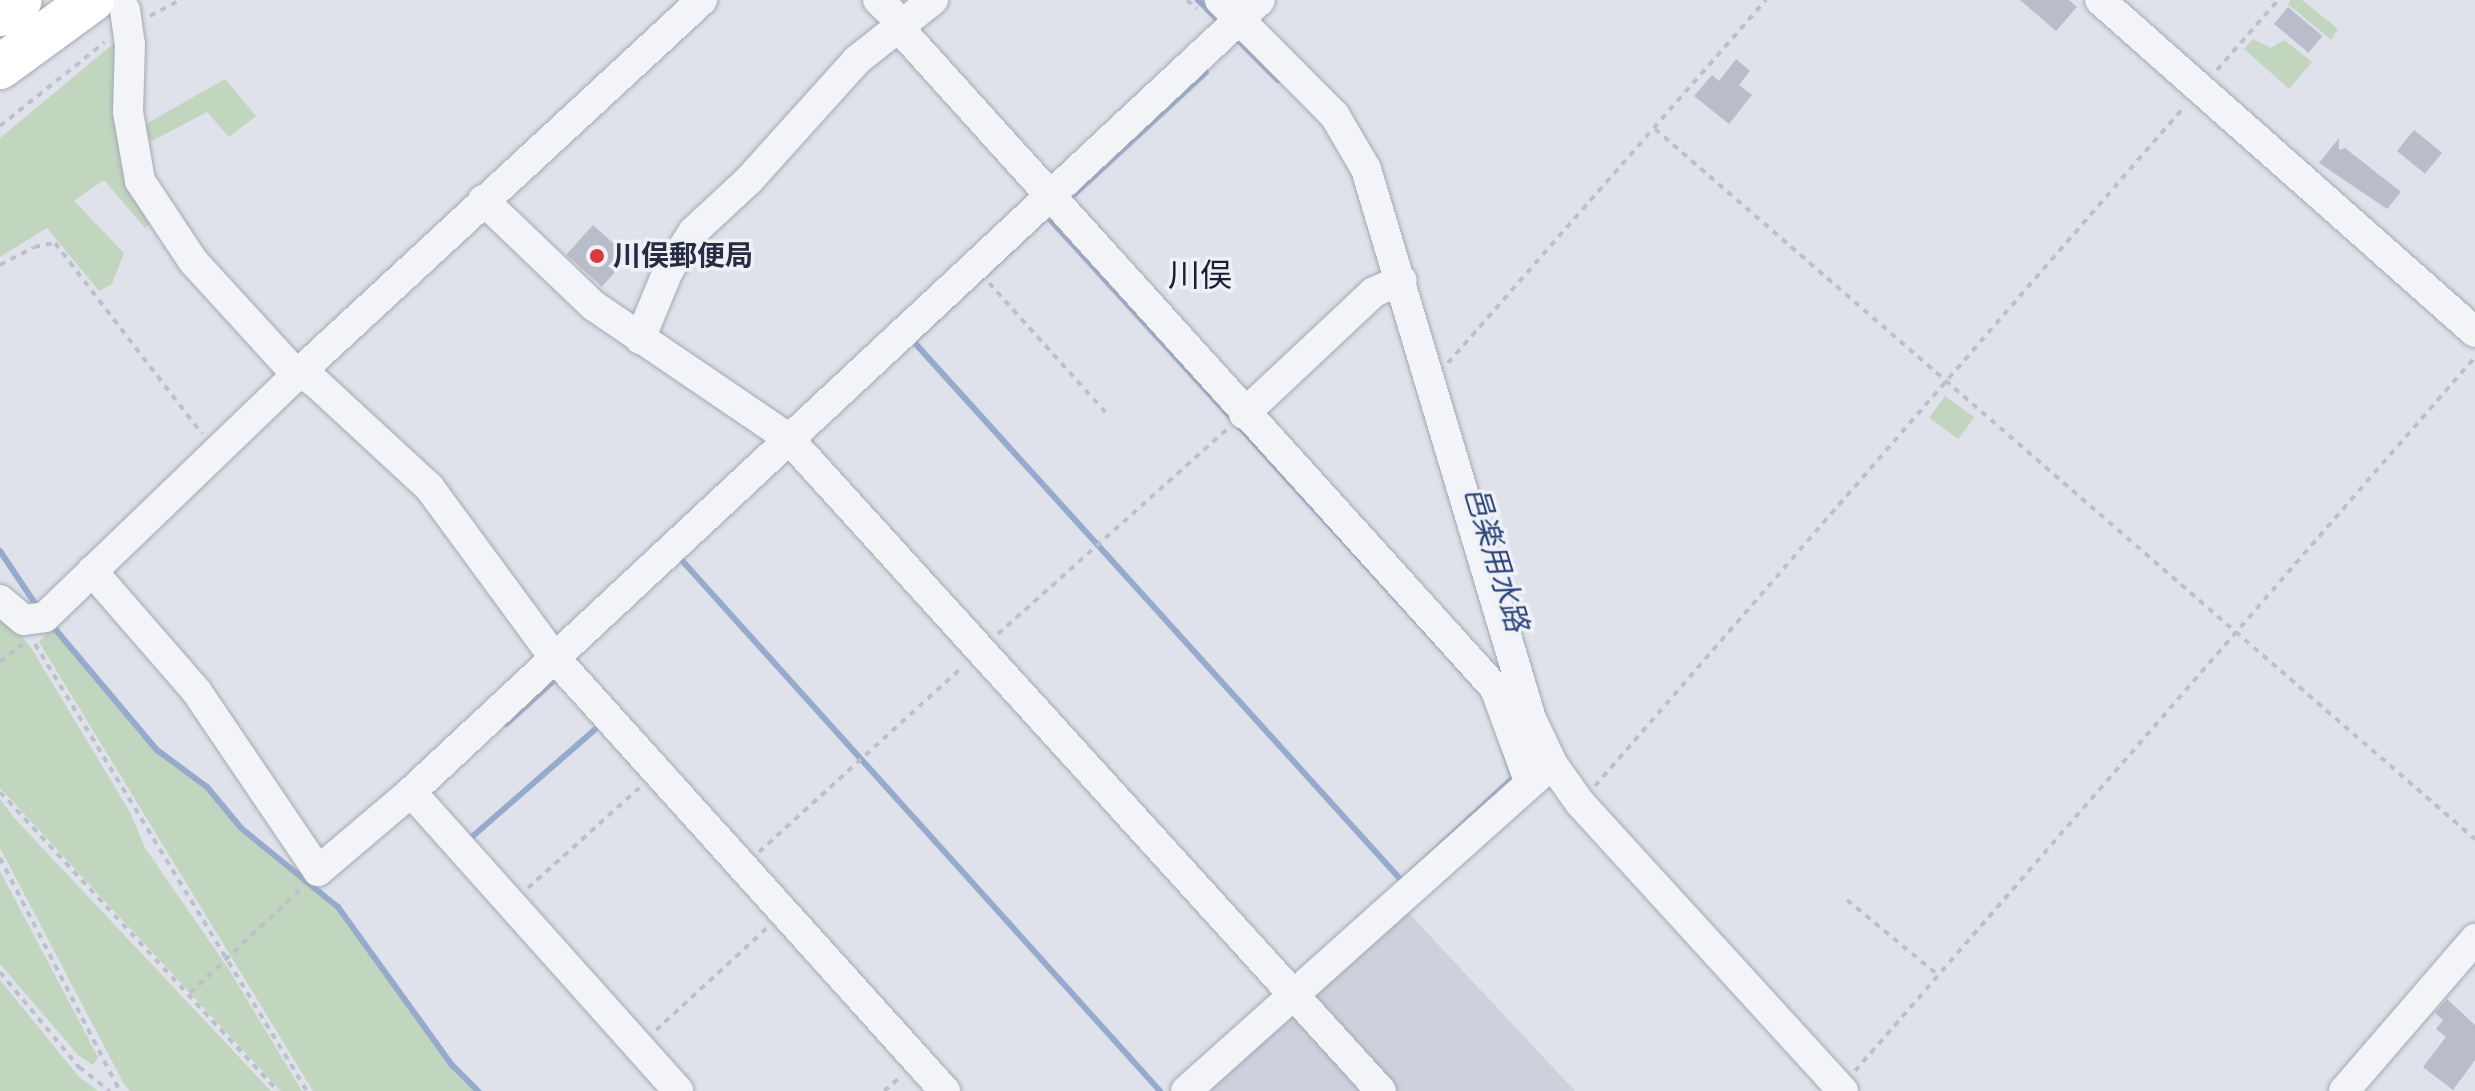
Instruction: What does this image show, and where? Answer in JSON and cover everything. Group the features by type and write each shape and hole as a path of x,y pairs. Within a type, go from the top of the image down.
{"highway":[{"path":"0,14 20,0"},
{"path":"0,67 115,12"}],"street":[{"path":"0,600 24,620 45,617 483,200 702,0"},
{"path":"878,0 1049,197 1495,688 1541,773 1580,803 1841,1090"},
{"path":"640,339 668,271 693,232 749,180 857,60 933,0"},
{"path":"2100,0 2475,332"},
{"path":"92,571 197,692 318,871 411,792 553,656 1049,197 1241,7 1335,116 1366,169 1402,280 1531,719 1541,773"},
{"path":"115,12 140,181 193,261 300,372 429,487 553,656 945,1091"},
{"path":"483,200 594,306 788,438 1381,1091"},
{"path":"1244,414 1374,292 1402,280"},
{"path":"1186,1091 1541,773"},
{"path":"411,792 678,1091"},
{"path":"2344,1091 2475,939"}],"path":[{"path":"0,126 115,12 180,0"},
{"path":"1430,383 1766,0"},
{"path":"1580,803 2278,0"},
{"path":"1655,129 1943,382 2475,839"},
{"path":"0,265 34,247 55,243 216,452"},
{"path":"974,266 1108,415"},
{"path":"1841,1090 2475,357"},
{"path":"0,662 31,638 229,958 307,1091"},
{"path":"510,903 657,772"},
{"path":"0,792 278,1091"},
{"path":"0,858 120,1091"},
{"path":"190,993 311,880"},
{"path":"1847,900 1938,975"},
{"path":"638,1046 784,913"},
{"path":"0,972 79,1067 110,1091"}],"shaded area":[{"path":"1404,908 1575,1091 1203,1091"}],"green space":[{"path":"2291,0 2302,0 2338,29 2331,40 2288,4"},
{"path":"2253,39 2271,48 2284,40 2312,62 2289,89 2244,49"},
{"path":"118,40 153,222 145,228 104,180 74,201 124,253 112,284 99,291 47,228 0,257 0,138"},
{"path":"225,79 256,116 229,137 207,112 150,142 146,124"},
{"path":"1945,396 1974,417 1958,439 1929,418"},
{"path":"0,610 30,646 131,814 145,848 228,968 302,1091 281,1091 0,788"},
{"path":"51,628 154,750 205,788 240,831 337,908 453,1070 474,1091 313,1091 39,642"},
{"path":"0,799 15,819 271,1091 130,1091 0,848"},
{"path":"0,871 98,1057 93,1065 78,1055 0,964"},
{"path":"0,980 79,1077 98,1091 0,1091"}],"building":[{"path":"2020,0 2069,0 2077,7 2056,31"},
{"path":"2288,7 2322,36 2308,53 2274,24"},
{"path":"1736,59 1750,71 1739,85 1752,95 1729,124 1694,96 1712,75 1719,81"},
{"path":"2414,130 2442,153 2425,174 2397,151"},
{"path":"2339,138 2339,150 2345,148 2401,192 2387,209 2319,163"},
{"path":"593,225 629,257 602,287 566,255"},
{"path":"2447,999 2475,1025 2475,1060 2453,1090 2423,1067 2446,1037 2436,1029 2443,1020 2435,1013"}],"waterway":[{"name":"邑楽用水路","path":"1198,0 1221,23"},
{"name":"邑楽用水路","path":"1235,37 1278,80"},
{"path":"1068,200 1206,72"},
{"path":"1047,216 1488,699 1513,778 1402,881 913,341 1047,216"},
{"path":"0,551 38,608"},
{"path":"678,556 1160,1091"},
{"path":"50,623 157,750 207,787 241,828 338,907 452,1065 478,1091"},
{"path":"506,724 559,676"},
{"path":"466,842 600,725"}],"place":[{"name":"川俣郵便局","path":"597,256"}],"district":[{"name":"川俣","path":"1200,275"}]}
